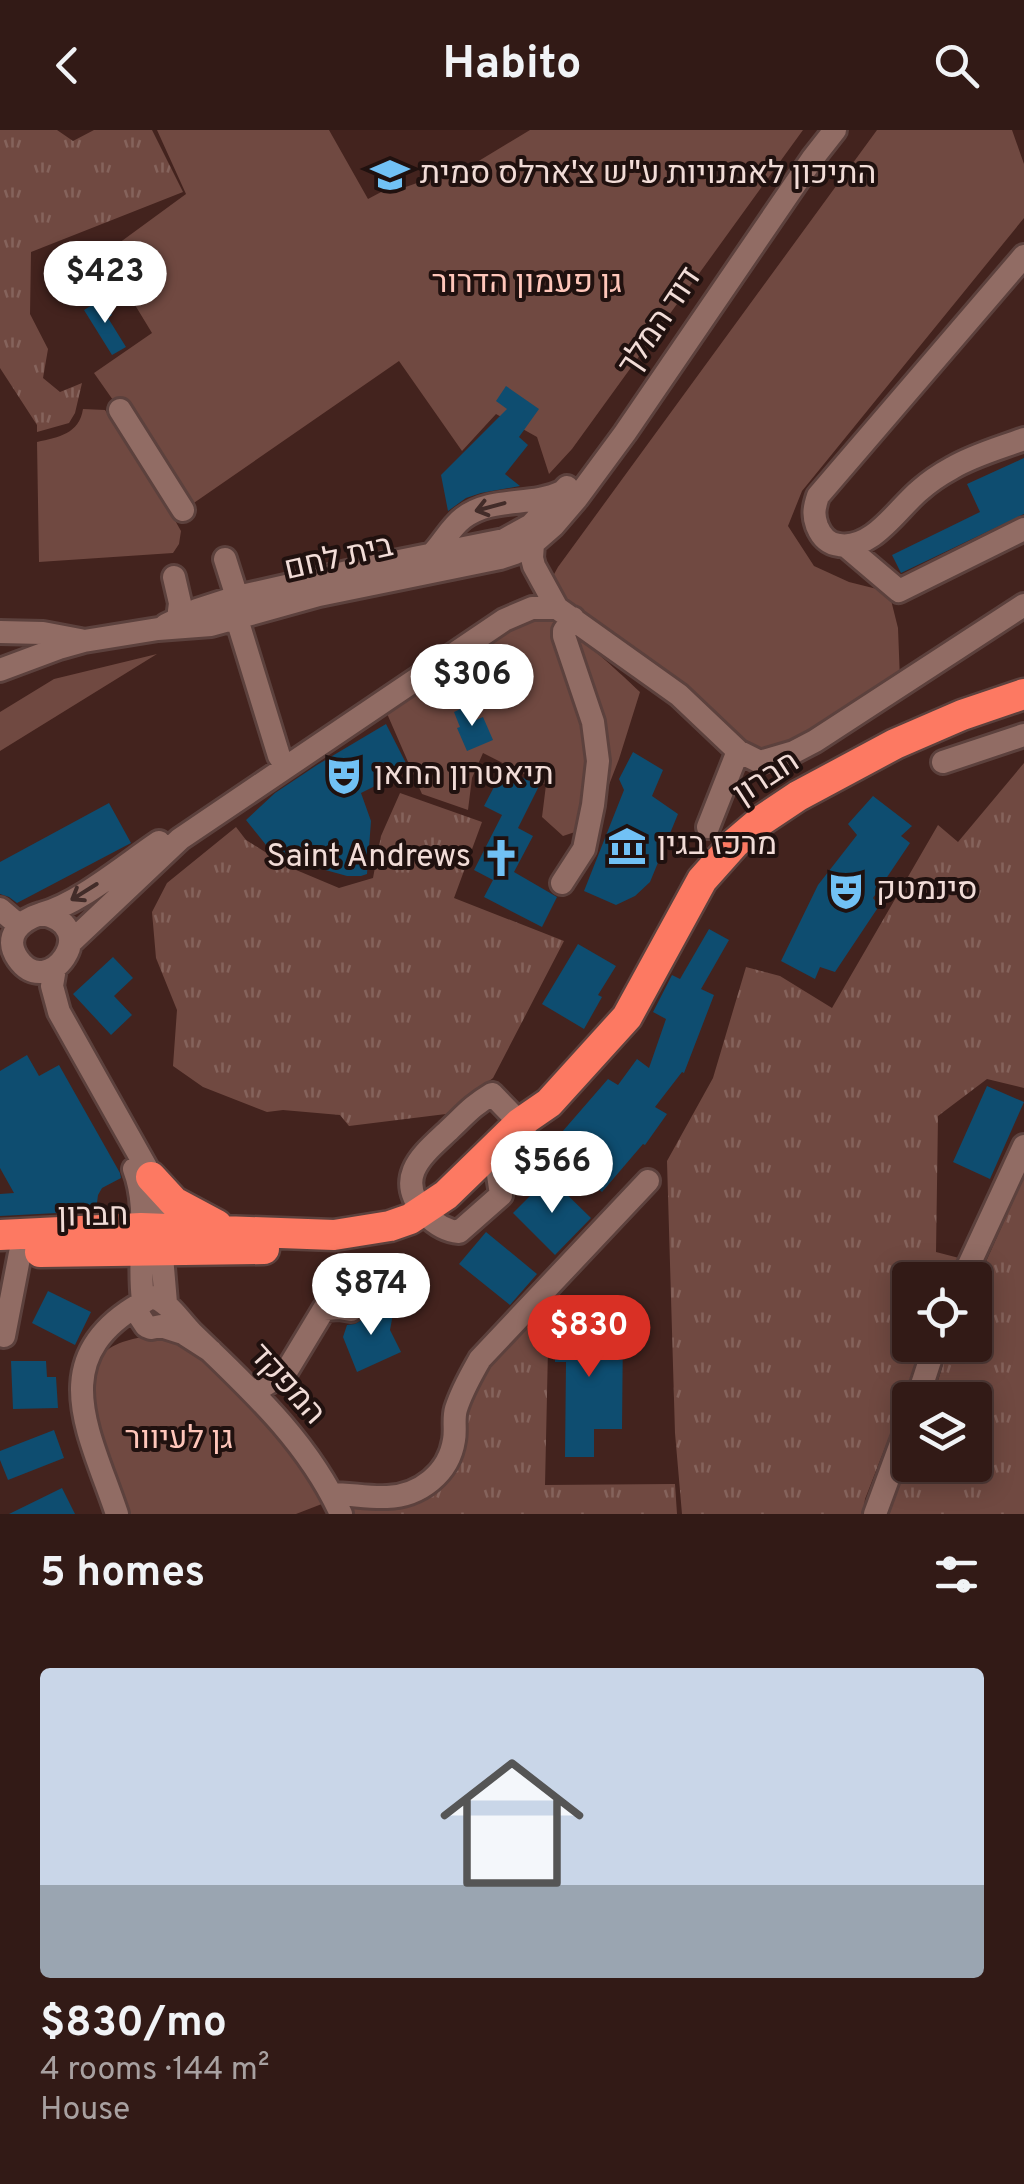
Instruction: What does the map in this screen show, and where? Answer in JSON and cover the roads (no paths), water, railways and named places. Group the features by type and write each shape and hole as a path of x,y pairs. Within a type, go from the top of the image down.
{"highway":[{"name":"חברון","path":"151,1240 311,1250 364,1247 400,1238 497,1168 524,1131 627,1016 702,880 749,832 798,796 894,744 1024,694"},
{"name":"חברון","path":"6,1247 151,1240 229,1230 334,1235 390,1226 429,1217 446,1195 524,1131"},
{"path":"151,1177 174,1202 229,1230"}],"street":[{"name":"דוד המלך","path":"529,537 627,407 821,130"},
{"name":"דוד המלך","path":"529,537 560,518 594,476 834,130"},
{"path":"1024,256 818,496 813,510 820,534 832,544 846,546 865,540 952,467 1024,439"},
{"path":"120,410 182,510"},
{"path":"432,554 467,515 490,505 542,499 565,490"},
{"path":"846,546 899,591 1024,529"},
{"path":"529,537 534,566 565,613 679,695 738,751 760,762 794,752 1024,604"},
{"name":"בית לחם","path":"3,661 36,650 168,624 196,628 239,611 432,554 529,537"},
{"name":"בית לחם","path":"239,611 500,558 514,554 529,537"},
{"path":"70,943 180,839 282,761 284,747 225,559"},
{"path":"168,624 180,603 174,577"},
{"path":"42,914 62,923 70,943 67,956 55,968 42,971 28,967 16,956 13,938 29,917 76,898 212,806 504,620 532,608 565,613"},
{"path":"562,883 584,849 598,762 593,722 564,636 565,613"},
{"path":"0,632 43,633 84,641"},
{"path":"943,762 1024,735"},
{"path":"708,827 738,751"},
{"path":"28,967 52,1026 135,1170 151,1240 154,1311 108,1327 92,1350 81,1377 83,1409 117,1514"},
{"path":"55,968 52,986 59,1012 151,1177 158,1198 151,1240"},
{"path":"429,1217 415,1196 414,1169 417,1161 467,1110 492,1094 524,1131"},
{"path":"970,1262 1024,1146"},
{"path":"332,1507 358,1494 384,1498 406,1495 432,1480 450,1453 454,1414 480,1359 648,1181"},
{"path":"4,1336 6,1247"},
{"path":"254,1392 286,1372 324,1309 352,1310"},
{"name":"המפקד","path":"154,1311 212,1351 254,1392 289,1432 332,1507"},
{"path":"875,1514 892,1468"}],"place":[{"name":"התיכון לאמנויות ע\"ש צ'ארלס סמית","path":"390,175"},
{"name":"תיאטרון החאן","path":"344,776"},
{"name":"מרכז בגין","path":"627,846"},
{"name":"Saint Andrews","path":"501,858"},
{"name":"סינמטק","path":"846,891"}],"park label":[{"name":"גן פעמון הדרור","path":"527,284"},
{"name":"גן לעיוור","path":"179,1440"}]}
